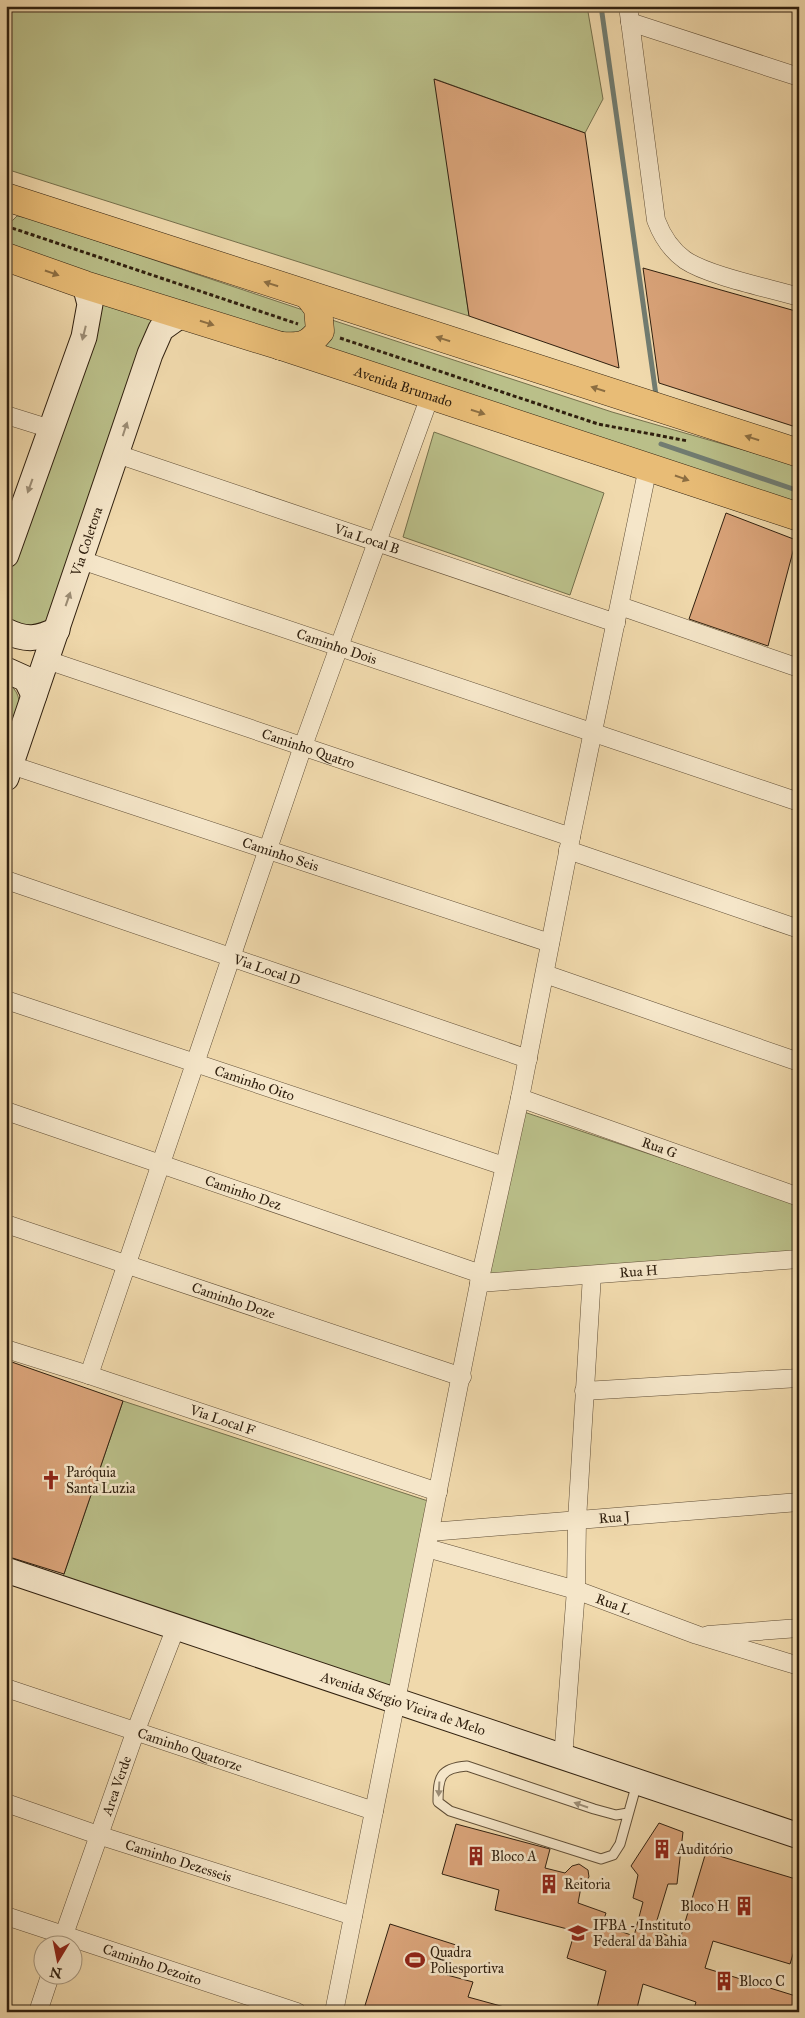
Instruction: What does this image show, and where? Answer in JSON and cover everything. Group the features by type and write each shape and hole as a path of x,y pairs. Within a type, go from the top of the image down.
{"main road":[{"path":"12,204 309,296 799,453"},
{"name":"Avenida Brumado","path":"6,257 84,285 281,346 799,517"},
{"path":"281,346 298,347 311,342 320,331 318,308 309,296"}],"street":[{"path":"799,78 629,14 656,220 661,233 669,246 685,260 702,268 799,297"},
{"path":"8,543 84,337 90,304 84,285"},
{"name":"Via Coletora","path":"8,771 155,341 161,329 182,314"},
{"path":"89,1375 269,851 303,746 341,647 430,396"},
{"path":"6,415 51,429"},
{"name":"Via Local B","path":"117,454 377,544 799,668"},
{"path":"334,2012 480,1278 528,1060 592,731 648,467"},
{"name":"Caminho Dois","path":"81,560 799,802"},
{"path":"6,631 30,639 42,637 57,630"},
{"name":"Caminho Quatro","path":"47,660 303,746 799,929"},
{"path":"6,670 26,679 34,695"},
{"name":"Caminho Seis","path":"8,771 269,851 550,943"},
{"name":"Via Local D","path":"6,880 528,1060"},
{"path":"544,974 799,1062"},
{"name":"Caminho Oito","path":"6,1000 504,1166"},
{"name":"Rua G","path":"520,1098 799,1197"},
{"name":"Caminho Dez","path":"6,1111 161,1164 480,1278"},
{"name":"Caminho Doze","path":"6,1224 462,1376"},
{"name":"Rua H","path":"480,1278 592,1275 799,1259"},
{"path":"563,1758 576,1590 576,1520 592,1275"},
{"name":"Via Local F","path":"6,1349 438,1492"},
{"path":"584,1391 799,1378"},
{"name":"Rua J","path":"428,1540 576,1520 799,1502"},
{"name":"Rua L","path":"428,1540 576,1590 697,1636 799,1666"},
{"name":"Avenida Sérgio Vieira de Melo","path":"6,1570 799,1836"},
{"name":"Area Verde","path":"64,1936 136,1730 176,1627"},
{"path":"697,1636 799,1628"},
{"name":"Caminho Quatorze","path":"6,1688 374,1811"},
{"name":"Caminho Dezesseis","path":"6,1803 98,1835 353,1916"},
{"name":"Caminho Dezoito","path":"6,1916 51,1936"},
{"name":"Caminho Dezoito","path":"82,1947 298,2012"},
{"path":"38,2012 47,1986"}],"lane":[{"path":"628,1813 616,1815 594,1809 467,1766 453,1767 442,1775 438,1783 438,1802 450,1811 601,1859 613,1855 620,1844 637,1783"}],"path":[{"path":"6,226 598,424 696,444"}],"green space":[{"path":"6,6 587,6 603,99 585,133 435,79 469,316 6,169"},
{"path":"17,216 29,218 306,311 311,318 303,340 6,250 6,227"},
{"path":"91,297 165,321 51,623 40,629 6,623 6,581 92,326"},
{"path":"332,320 612,412 799,466 799,512 317,355 329,339"},
{"path":"434,432 604,493 570,595 403,537"},
{"path":"6,683 14,689 18,696 19,705 16,724 6,751"},
{"path":"521,1111 799,1204 799,1254 484,1279"},
{"path":"123,1401 428,1501 388,1696 63,1577"}],"building":[{"path":"434,79 585,133 619,368 469,316"},
{"path":"643,268 799,312 799,428 659,383"},
{"path":"726,513 796,540 768,646 689,619"},
{"name":"Paróquia Santa Luzia","path":"6,1360 123,1401 64,1574 6,1556"},
{"path":"659,1823 683,1832 677,1884 668,1884 654,1930 671,1937 680,1939 706,1852 799,1880 799,1935 790,1964 713,1941 705,1968 799,1997 799,2012 693,2012 696,2002 643,1984 636,2012 596,2012 606,1971 567,1958 575,1931 495,1910 499,1890 442,1874 456,1824 550,1849 545,1868 565,1873 572,1866 579,1864 588,1870 589,1877 581,1887 578,1903 606,1913 602,1925 634,1936 643,1902 633,1898 638,1875 631,1866"},
{"name":"Quadra Poliesportiva","path":"390,1924 456,1945 447,1975 473,1982 468,1997 508,2008 507,2012 363,2012"}],"waterway":[{"path":"601,6 656,395"},
{"path":"661,444 799,491"}],"place":[{"name":"Paróquia Santa Luzia","path":"51,1480"},
{"name":"Auditório","path":"662,1849"},
{"name":"Bloco A","path":"476,1856"},
{"name":"Reitoria","path":"549,1884"},
{"name":"Bloco H","path":"744,1906"},
{"name":"IFBA - Instituto Federal da Bahia","path":"578,1933"},
{"name":"Quadra Poliesportiva","path":"415,1960"},
{"name":"Bloco C","path":"724,1981"}]}
